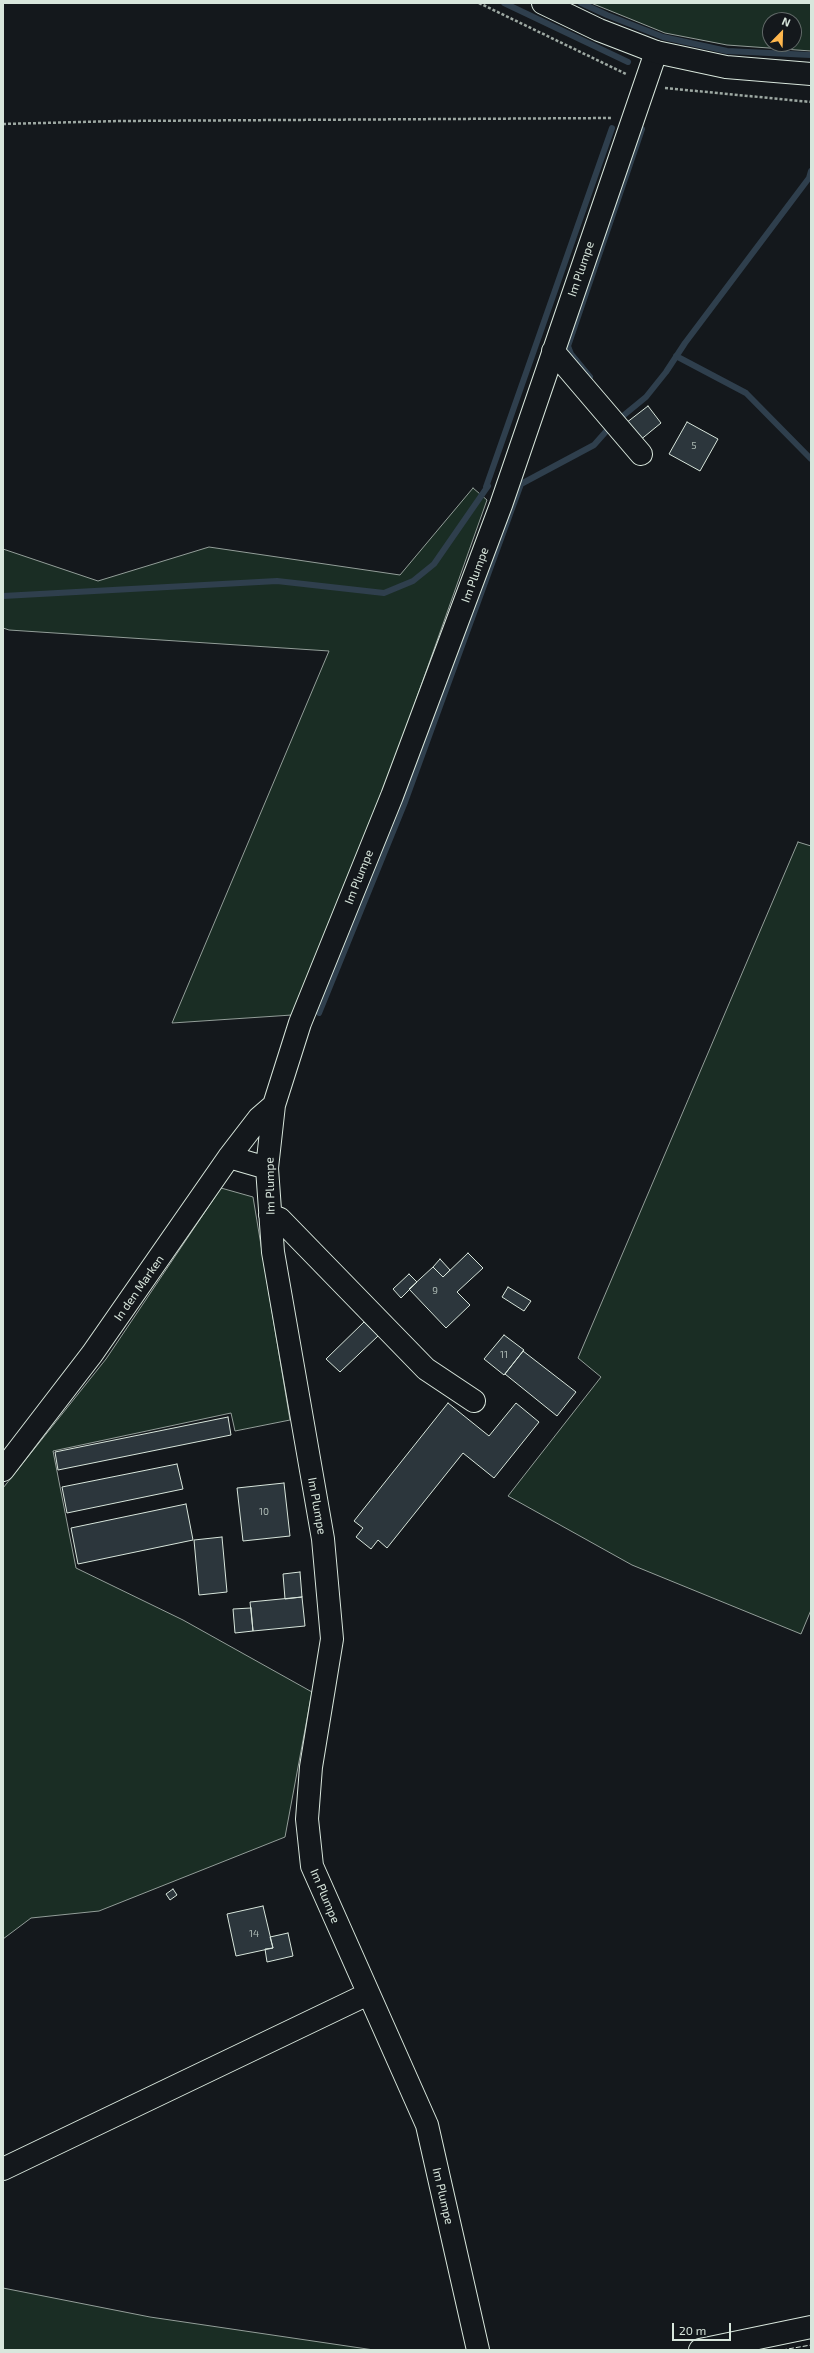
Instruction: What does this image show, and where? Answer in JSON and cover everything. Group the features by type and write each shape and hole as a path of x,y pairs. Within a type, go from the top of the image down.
{"street":[{"path":"543,3 599,30 656,52 726,67 811,74"},
{"name":"Im Plumpe","path":"478,2350 427,2125 312,1866 307,1820 311,1768 332,1640 323,1540 273,1252 267,1168 274,1105 300,1023 392,796 501,506 633,114 656,52"},
{"path":"553,351 641,454"},
{"name":"In den Marken","path":"3,1470 92,1354 229,1157 259,1118 274,1105"},
{"path":"229,1157 267,1168"},
{"path":"270,1215 280,1219 426,1369 474,1401"},
{"path":"3,2169 368,1994"},
{"path":"700,2350 811,2327"}],"path":[{"path":"479,3 656,87 811,102"},
{"path":"3,124 127,121 613,118 633,114"}],"green space":[{"path":"591,3 811,3 811,51 802,50 802,12 762,12 762,48 727,45 665,33"},
{"path":"473,488 487,500 383,793 292,1015 172,1023 329,651 9,630 3,628 3,549 98,581 209,547 400,575"},
{"path":"798,842 811,846 811,1610 801,1634 632,1565 508,1496 601,1377 578,1358"},
{"path":"221,1188 253,1197 290,1420 235,1431 231,1413 53,1451 76,1568 183,1620 312,1692 285,1837 99,1911 31,1918 3,1939 3,1488 106,1359"},
{"path":"3,2288 150,2317 374,2350 3,2350"}],"building":[{"path":"648,406 661,423 639,441 626,423"},
{"path":"687,422 718,439 700,471 669,454"},
{"path":"468,1253 483,1268 457,1292 470,1305 446,1328 409,1289 433,1267 443,1277"},
{"path":"440,1259 450,1270 443,1277 433,1267"},
{"path":"409,1274 417,1282 401,1298 393,1289"},
{"path":"508,1287 531,1301 524,1311 502,1297"},
{"path":"364,1322 378,1336 340,1372 326,1359"},
{"path":"504,1335 524,1350 504,1375 484,1359"},
{"path":"523,1351 576,1392 557,1416 505,1374"},
{"path":"448,1403 489,1436 516,1403 539,1422 494,1478 463,1453 387,1548 378,1540 371,1549 356,1537 363,1528 354,1521"},
{"path":"228,1417 231,1435 58,1470 55,1452"},
{"path":"177,1464 183,1489 67,1513 62,1487"},
{"path":"284,1483 290,1536 243,1541 237,1488"},
{"path":"186,1504 193,1540 78,1564 71,1528"},
{"path":"222,1537 227,1592 199,1595 194,1540"},
{"path":"300,1572 302,1597 285,1599 283,1574"},
{"path":"302,1597 305,1626 253,1631 250,1602"},
{"path":"251,1608 253,1631 235,1633 233,1609"},
{"path":"173,1889 177,1895 170,1900 166,1894"},
{"path":"263,1906 273,1948 236,1956 227,1914"},
{"path":"288,1933 293,1956 267,1962 265,1949 273,1948 270,1937"}],"waterway":[{"path":"504,3 628,62"},
{"path":"581,3 663,37 727,51 811,55"},
{"path":"486,487 612,128"},
{"path":"590,377 571,354 568,346 642,129"},
{"path":"618,420 646,397 666,372 685,343 809,178 811,171"},
{"path":"676,356 746,393 811,459"},
{"path":"518,483 521,484 594,445 610,427"},
{"path":"319,1013 405,802 521,484"},
{"path":"3,596 277,581 384,593 413,581 434,564 488,486"}],"fence":[{"path":"782,2350 811,2345"}]}
